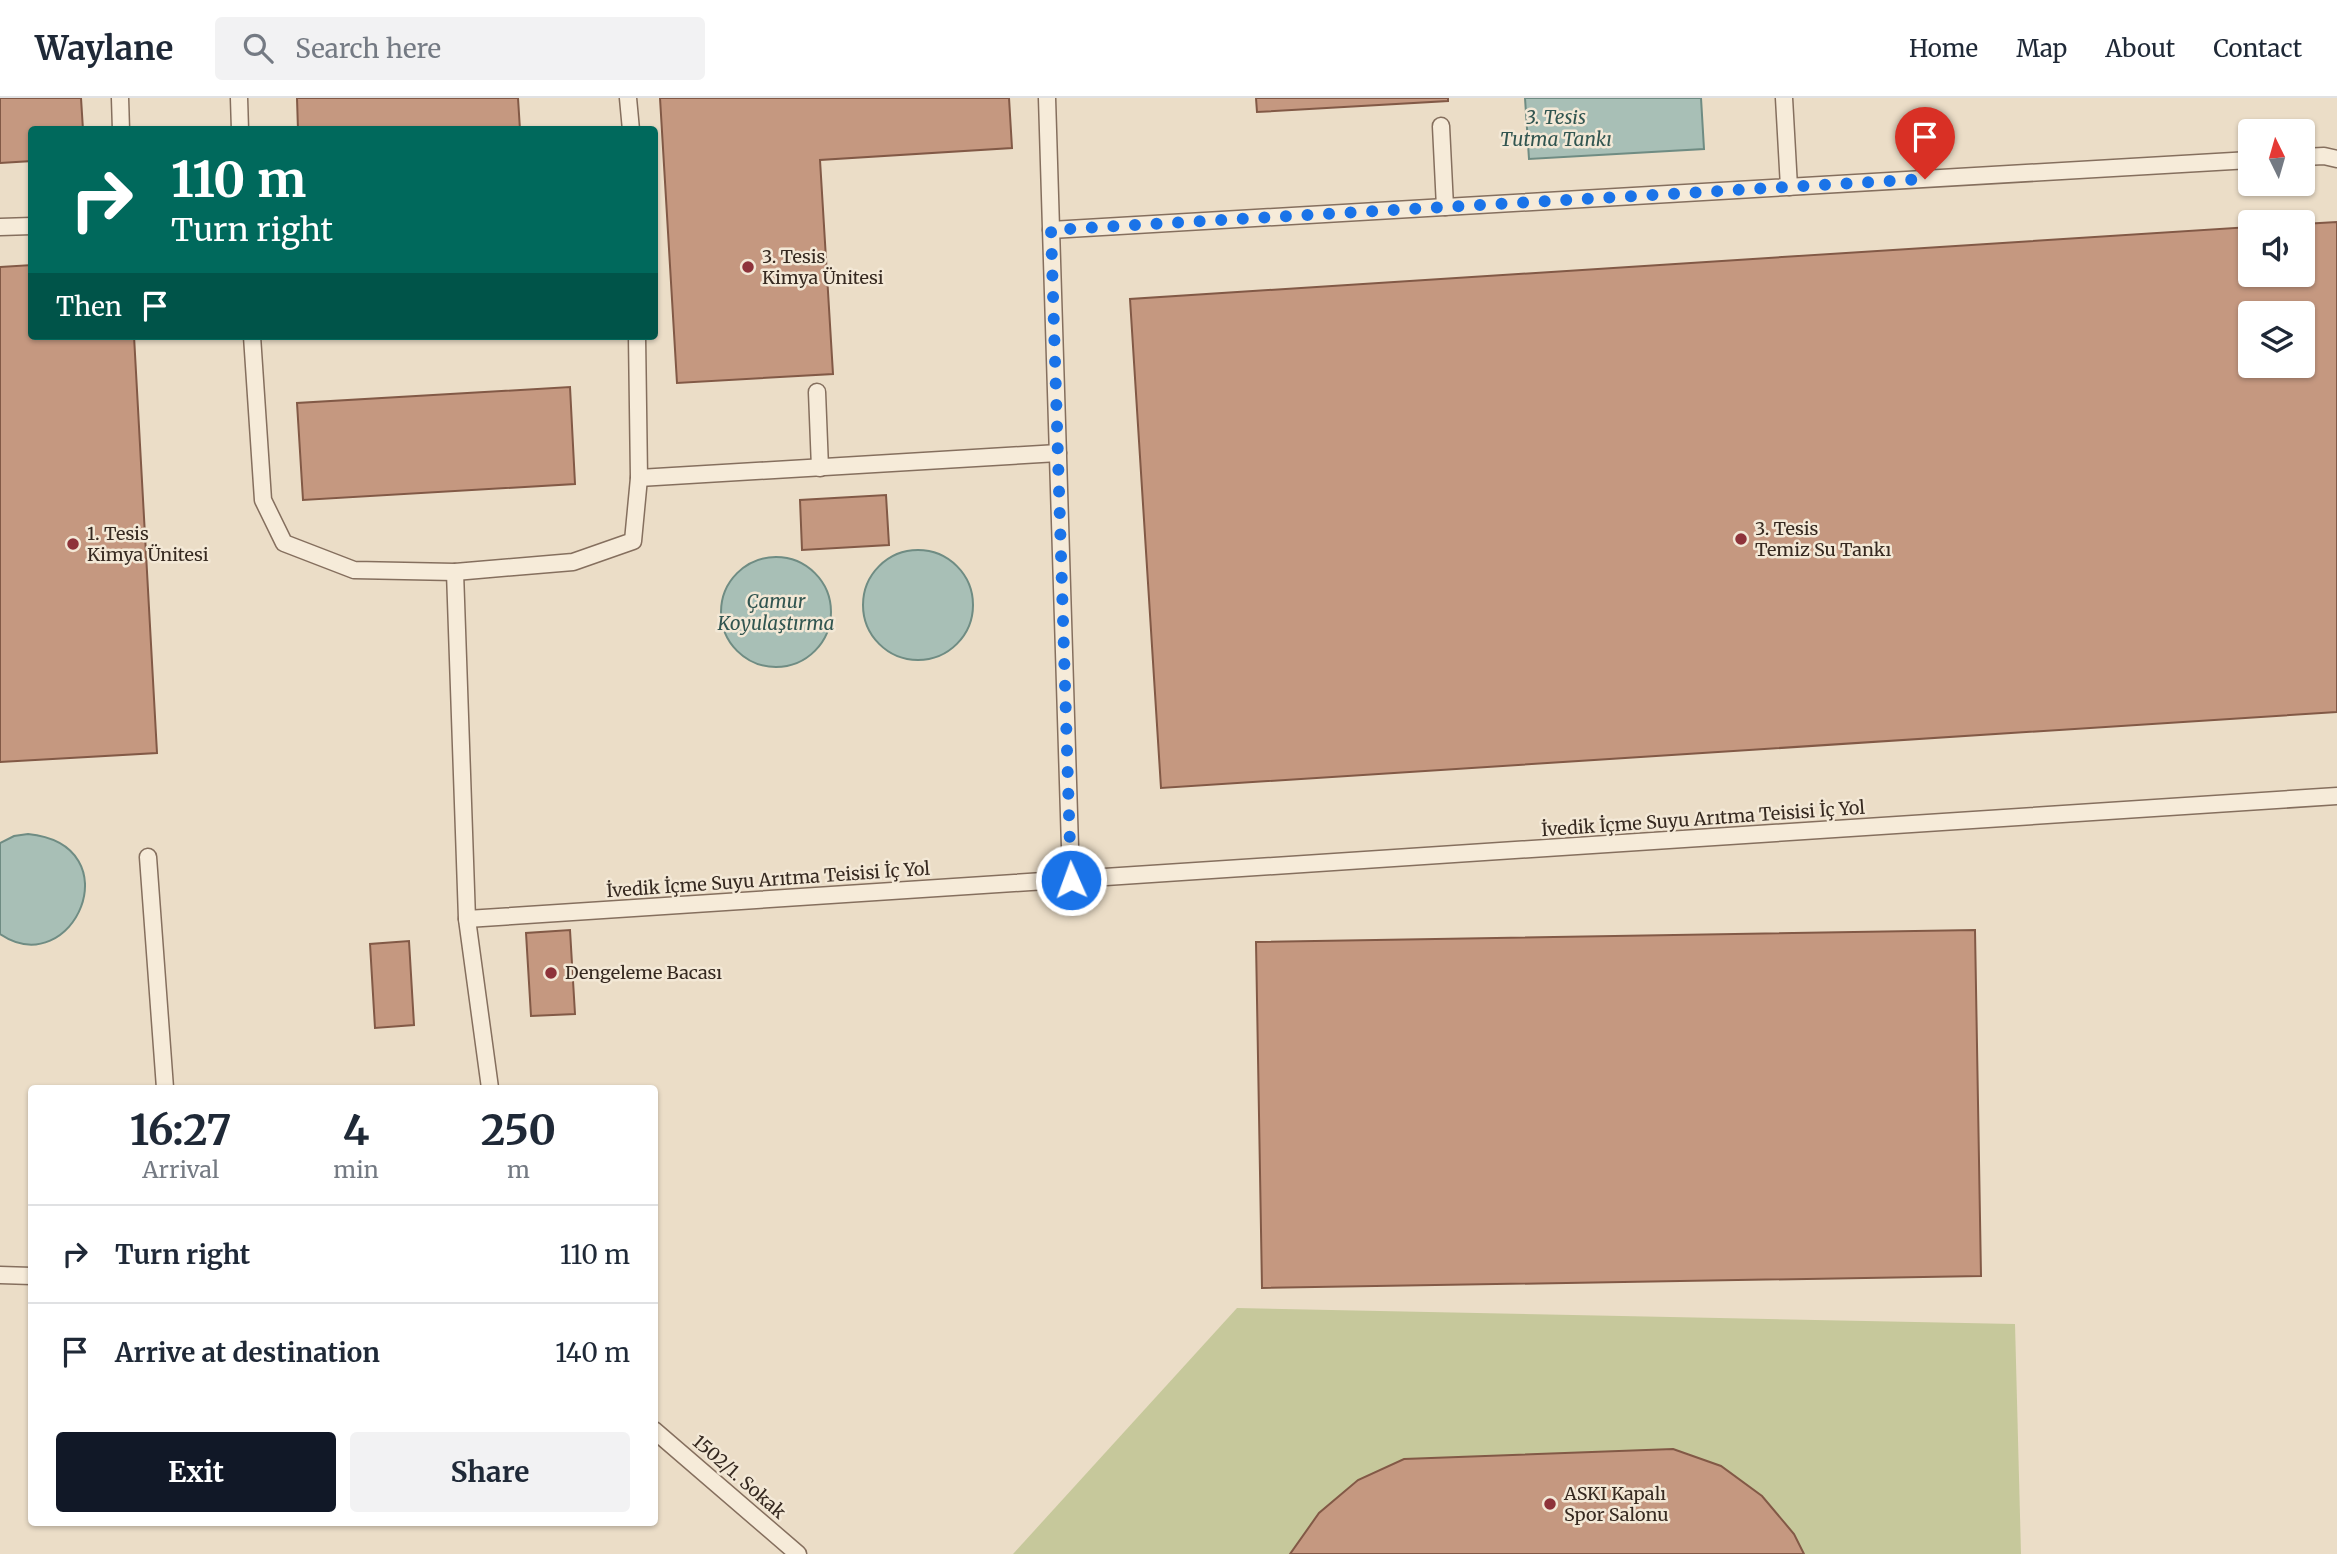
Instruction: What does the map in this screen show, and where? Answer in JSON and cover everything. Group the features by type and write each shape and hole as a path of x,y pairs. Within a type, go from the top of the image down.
{"lane":[{"path":"120,98 121,126"},
{"path":"239,98 240,126"},
{"path":"628,98 631,126"},
{"path":"1047,98 1071,880"},
{"path":"1784,98 1789,187"},
{"path":"1441,126 1445,207"},
{"path":"2315,156 2337,159"},
{"path":"1051,230 2238,161"},
{"path":"0,227 28,226"},
{"path":"252,340 263,500 284,543 354,570 455,572 573,562 633,541 639,478 637,340"},
{"path":"817,392 820,468"},
{"path":"639,478 1058,453"},
{"path":"455,572 467,919 490,1085"},
{"name":"İvedik İçme Suyu Arıtma Teisisi İç Yol","path":"467,919 2337,796"},
{"path":"148,857 165,1085"},
{"path":"0,1275 28,1276"},
{"name":"1502/1. Sokak","path":"658,1433 798,1554"}],"green space":[{"path":"1237,1308 2015,1324 2021,1554 1013,1554"}],"water":[{"name":"3. Tesis Tutma Tankı","path":"1525,98 1701,98 1704,149 1529,159"},
{"name":"Çamur Koyulaştırma","path":"918,550 939,555 957,566 968,584 973,605 968,626 957,644 939,655 918,660 897,655 879,644 868,626 863,605 868,584 879,566 897,555"},
{"name":"Çamur Koyulaştırma","path":"776,557 797,562 815,573 826,591 831,612 826,633 815,651 797,662 776,667 755,662 737,651 726,633 721,612 726,591 737,573 755,562"},
{"path":"28,834 60,843 79,861 85,883 81,906 69,927 50,941 27,944 0,934 0,843 14,836"}],"building":[{"path":"0,98 81,98 83,126 28,126 28,161 0,163"},
{"path":"297,98 518,98 520,126 298,126"},
{"name":"3. Tesis Kimya Ünitesi","path":"660,98 1009,98 1012,148 820,160 833,374 677,383"},
{"path":"1256,98 1448,98 1448,101 1257,112"},
{"name":"3. Tesis Temiz Su Tankı","path":"2337,222 2337,712 1161,788 1130,299 2238,228 2238,287 2315,287 2315,223"},
{"name":"1. Tesis Kimya Ünitesi","path":"28,265 28,340 134,340 157,753 0,762 0,267"},
{"path":"570,387 575,484 303,500 297,403"},
{"path":"886,495 889,545 802,550 800,500"},
{"name":"Dengeleme Bacası","path":"570,930 575,1014 531,1016 526,933"},
{"path":"1975,930 1981,1276 1262,1288 1256,942"},
{"path":"409,941 414,1025 375,1028 370,944"},
{"name":"ASKI Kapalı Spor Salonu","path":"1673,1449 1721,1466 1762,1496 1794,1534 1804,1554 1290,1554 1319,1513 1358,1480 1404,1459"}],"place":[{"name":"3. Tesis Kimya Ünitesi","path":"748,267"},
{"name":"3. Tesis Temiz Su Tankı","path":"1741,539"},
{"name":"1. Tesis Kimya Ünitesi","path":"73,544"},
{"name":"Dengeleme Bacası","path":"551,973"},
{"name":"ASKI Kapalı Spor Salonu","path":"1550,1504"}],"route":[{"path":"1071,880 1051,230 1925,179"}]}
